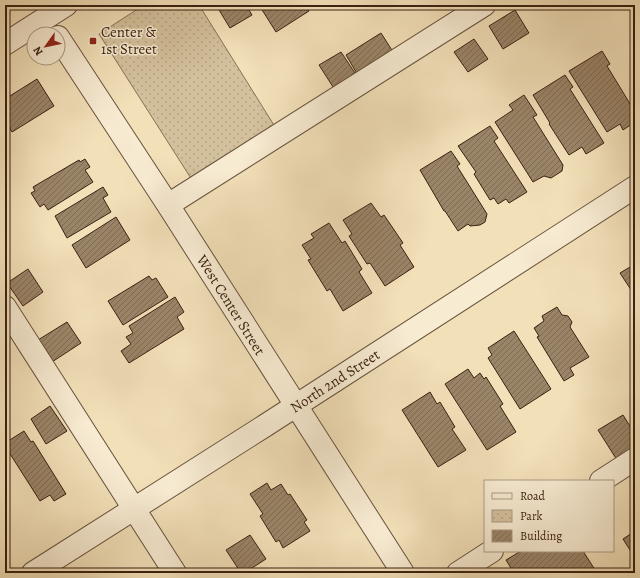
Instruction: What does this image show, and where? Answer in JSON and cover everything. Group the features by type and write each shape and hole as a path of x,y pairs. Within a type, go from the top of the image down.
{"street":[{"path":"5,44 47,19 66,5"},
{"path":"168,205 484,5"},
{"name":"West Center Street","path":"66,49 168,205 403,573"},
{"name":"North 2nd Street","path":"33,573 295,406 635,186"},
{"path":"7,313 175,573"},
{"path":"603,480 635,459"},
{"path":"458,573 490,552"}],"green space":[{"path":"144,5 199,5 277,130 194,183 99,34"}],"building":[{"path":"216,5 246,5 252,15 230,28"},
{"path":"259,5 305,5 309,11 276,32"},
{"path":"515,10 529,33 503,49 489,26"},
{"path":"381,33 395,55 359,77 346,55"},
{"path":"474,39 488,59 468,72 454,52"},
{"path":"602,51 610,64 607,66 635,112 635,122 623,130 620,124 607,132 569,71"},
{"path":"341,52 357,76 335,90 319,65"},
{"path":"565,75 573,87 570,89 604,143 586,154 582,147 569,155 549,124 550,123 533,95"},
{"path":"37,79 54,106 12,132 5,121 5,99"},
{"path":"524,95 537,115 533,117 563,165 562,171 551,178 544,176 533,182 495,122 513,110 509,105"},
{"path":"490,126 498,138 494,141 527,192 509,203 506,199 498,204 494,198 490,200 474,174 476,172 458,146"},
{"path":"451,151 460,164 457,166 487,214 485,222 480,225 470,226 468,224 458,231 444,211 420,170"},
{"path":"85,159 90,167 85,170 93,182 48,210 44,204 40,207 31,193 35,191 33,187 79,160 80,162"},
{"path":"103,187 108,195 103,198 111,212 67,238 55,216"},
{"path":"371,203 381,217 384,215 403,243 400,245 414,267 385,286 370,263 367,264 349,236 352,234 343,220"},
{"path":"116,217 130,240 86,268 72,245"},
{"path":"329,223 342,243 345,241 362,269 359,272 372,293 343,311 330,289 327,291 308,260 311,259 302,245 314,238 311,234"},
{"path":"635,264 635,296 620,273"},
{"path":"28,269 43,292 23,306 7,283"},
{"path":"149,276 152,280 156,278 168,297 123,325 108,301"},
{"path":"175,297 184,312 177,317 184,329 129,363 121,351 131,344 126,337 133,333 129,326"},
{"path":"557,307 562,315 568,316 572,322 570,327 589,357 570,368 574,375 564,381 537,337 539,336 534,328 544,321 542,316"},
{"path":"67,322 81,343 52,362 38,340"},
{"path":"514,331 551,389 520,409 488,358 492,355 488,348"},
{"path":"468,369 474,378 480,373 484,379 486,377 503,404 500,406 516,432 487,450 445,384"},
{"path":"430,392 437,404 440,402 455,427 452,429 466,450 438,467 402,410"},
{"path":"50,406 67,431 46,444 31,419"},
{"path":"623,415 635,434 635,449 617,460 598,430"},
{"path":"24,431 31,442 33,441 66,494 54,501 50,495 40,501 5,446 5,443"},
{"path":"267,483 271,490 281,484 288,495 290,494 307,520 304,522 310,531 283,548 279,540 276,542 260,516 263,514 250,494"},
{"path":"635,531 635,558 623,539"},
{"path":"250,535 266,559 244,573 241,573 226,550"},
{"path":"519,552 584,552 597,573 514,573 506,560"}],"place":[{"name":"Center & 1st Street","path":"93,41"}]}
